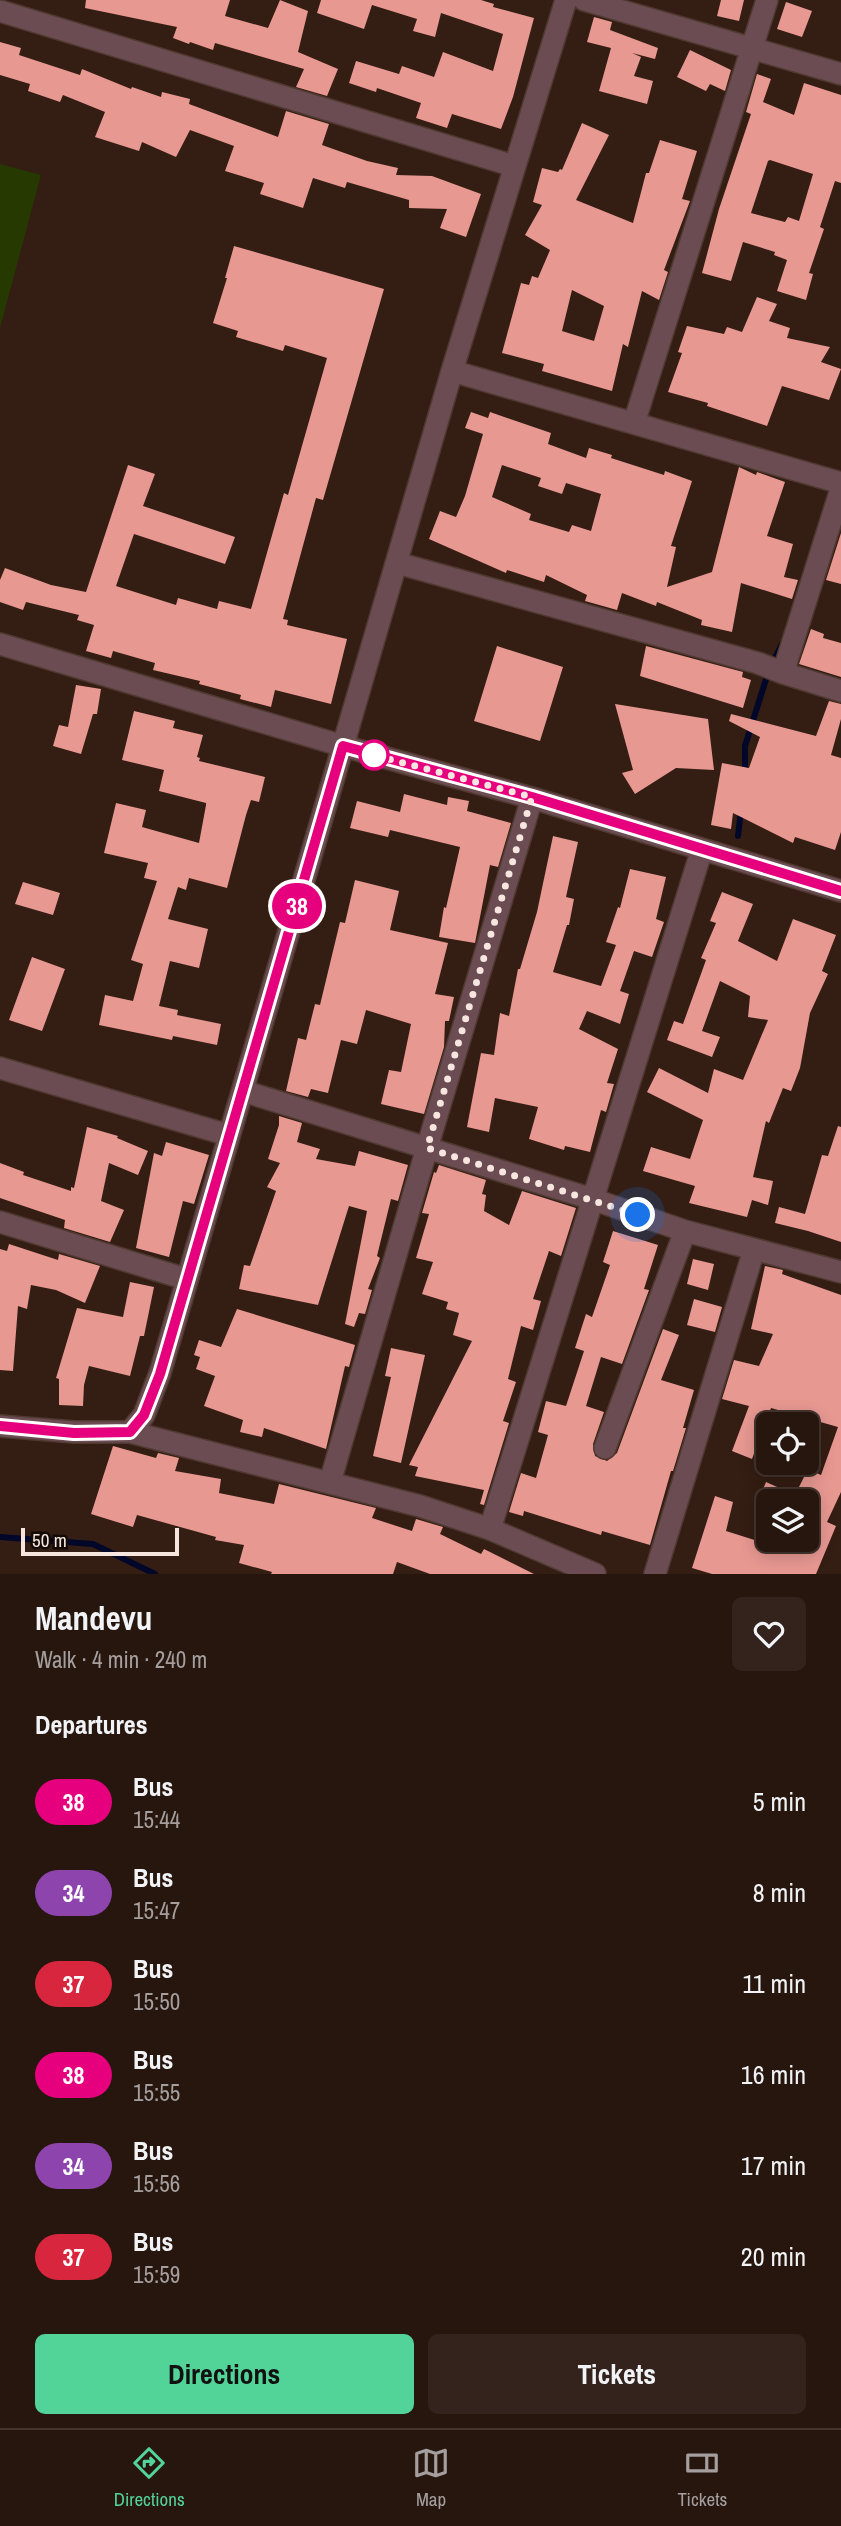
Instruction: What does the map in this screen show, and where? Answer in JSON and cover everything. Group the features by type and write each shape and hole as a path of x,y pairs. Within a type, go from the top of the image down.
{"street":[{"path":"130,1432 144,1415 160,1374 452,371 566,0"},
{"path":"584,0 841,74"},
{"path":"634,423 767,0"},
{"path":"0,11 514,166"},
{"path":"452,371 841,483"},
{"path":"783,673 841,489"},
{"path":"397,563 758,663 841,691"},
{"path":"0,644 343,746 532,797 841,891"},
{"path":"330,1482 532,797"},
{"path":"490,1529 702,849"},
{"path":"0,1068 228,1135"},
{"path":"243,1091 592,1199 685,1231 841,1272"},
{"path":"0,1222 186,1279"},
{"path":"605,1448 685,1231"},
{"path":"655,1574 754,1250"},
{"path":"0,1426 74,1433 130,1432 420,1506 490,1529 595,1574"}],"green space":[{"path":"0,164 41,175 0,328"}],"building":[{"path":"86,0 230,0 225,16 268,28 280,0 308,11 298,52 338,69 327,96 296,87 304,69 215,43 213,50 190,42 189,44 173,38 177,27 85,8"},
{"path":"321,0 481,0 494,4 493,7 534,18 513,97 501,129 452,114 447,128 416,118 421,103 377,88 376,92 349,83 356,61 399,74 402,66 434,77 443,52 493,71 503,34 441,13 435,37 413,31 417,19 372,5 364,29 317,13"},
{"path":"721,0 744,0 739,21 717,16"},
{"path":"786,2 812,11 802,37 777,29"},
{"path":"594,17 612,22 610,30 658,48 655,59 632,53 641,57 634,76 653,81 647,104 599,91 611,48 587,42"},
{"path":"0,42 21,48 19,55 80,75 82,69 131,89 132,87 161,97 162,92 190,99 189,104 278,137 286,111 329,124 322,145 367,161 398,168 396,175 432,176 481,194 466,237 440,228 447,209 409,208 409,200 347,182 345,188 313,178 303,208 260,194 264,183 225,171 234,146 190,130 176,157 142,142 139,151 95,137 105,112 63,95 60,102 28,91 30,84 0,75"},
{"path":"690,50 731,70 725,91 710,84 706,91 677,77"},
{"path":"757,74 771,79 763,102 794,115 804,83 841,95 841,183 835,181 820,227 824,229 809,273 813,274 806,300 777,291 787,260 774,255 775,252 743,242 731,281 702,273 719,209 751,114 746,112","holes":["768,161 813,174 799,221 788,217 785,222 751,213"]},
{"path":"582,123 609,135 576,200 633,223 646,173 649,173 660,140 697,151 682,199 690,201 664,270 668,272 659,300 642,291 628,347 623,344 612,391 542,371 544,364 502,353 521,283 529,285 532,276 538,278 550,250 525,235 542,205 533,202 542,168 558,172 562,170","holes":["572,290 604,306 594,341 562,331"]},
{"path":"234,246 384,289 323,500 316,498 283,619 288,620 287,625 347,639 331,704 275,690 271,707 240,699 241,695 199,684 200,681 153,670 155,663 113,651 111,658 86,651 94,625 77,620 79,615 26,602 23,610 0,602 0,580 5,568 51,585 86,592 128,465 155,474 143,506 235,537 225,564 134,534 116,586 176,605 178,598 217,609 219,601 251,609 284,493 288,495 327,358 285,345 283,351 236,337 238,331 213,323"},
{"path":"757,297 777,304 769,321 790,328 787,338 830,347 821,362 841,369 829,400 782,386 767,426 707,406 708,403 668,392 682,353 678,352 687,326 724,334 727,327 742,332"},
{"path":"471,412 488,418 490,412 551,433 548,444 586,458 589,448 664,475 665,471 692,481 671,546 676,547 667,587 712,572 739,467 756,475 757,472 785,482 767,536 793,544 784,577 798,580 792,599 741,583 732,632 701,625 702,620 657,602 656,606 622,593 617,610 585,601 587,595 546,575 544,582 507,570 506,573 429,539 440,511 456,517 465,496 483,434 465,428","holes":["502,465 541,478 538,486 562,494 566,483 601,494 591,531 572,525 569,532 529,520 531,514 492,497"]},
{"path":"841,533 841,584 826,580"},
{"path":"811,629 824,634 823,638 841,643 841,677 799,664"},
{"path":"497,646 563,667 540,741 474,721"},
{"path":"646,646 743,672 742,677 751,680 743,708 640,676"},
{"path":"76,685 101,689 97,714 93,714 81,754 53,746 59,725 68,727"},
{"path":"829,701 841,704 841,719 831,755 841,758 841,832 835,850 795,837 793,843 733,813 731,829 711,825 722,763 749,768 760,737 729,721 731,714 816,736"},
{"path":"615,704 708,719 714,770 676,768 635,794 622,773 633,770"},
{"path":"134,711 175,721 173,728 203,735 197,757 200,758 199,761 265,777 259,802 251,800 227,888 189,878 186,890 178,887 168,919 208,929 199,968 170,961 159,1006 178,1010 177,1015 221,1024 217,1045 173,1036 172,1040 99,1025 105,995 133,1001 143,964 131,960 157,881 144,878 148,863 104,853 116,803 146,810 142,827 199,843 206,805 159,791 164,770 122,760"},
{"path":"404,794 447,805 448,797 469,801 467,811 511,823 498,867 490,865 475,943 439,937 460,847 390,830 388,837 350,828 357,801 400,812"},
{"path":"553,836 578,842 566,897 574,899 569,925 553,972 601,986 616,945 606,942 618,907 620,908 630,869 666,877 656,919 664,922 652,957 634,951 620,991 629,994 620,1024 587,1011 579,1029 618,1049 607,1083 614,1084 606,1112 601,1110 590,1152 565,1146 564,1150 529,1139 538,1107 495,1098 489,1132 467,1127 481,1053 494,1055 500,1013 509,1016 518,969 537,912"},
{"path":"355,880 399,891 390,930 448,943 435,994 454,997 449,1021 445,1021 444,1047 424,1114 381,1104 389,1070 401,1072 411,1024 366,1010 357,1044 341,1040 328,1093 311,1089 308,1097 286,1091 298,1038 306,1040 315,1004 320,1005 340,922 345,923"},
{"path":"23,882 60,893 53,915 15,904"},
{"path":"722,892 753,904 738,941 777,961 793,919 836,935 822,971 828,974 810,1013 800,1068 791,1091 783,1088 769,1123 766,1121 753,1177 773,1181 768,1205 752,1200 747,1217 689,1203 695,1186 643,1171 651,1147 690,1159 703,1120 647,1092 659,1068 708,1093 714,1069 743,1080 768,1020 748,1017 750,996 720,981 702,1031 720,1037 712,1057 667,1040 674,1021 683,1024 706,960 701,958 716,923 710,921"},
{"path":"32,957 65,969 42,1031 9,1020"},
{"path":"279,1116 302,1123 297,1142 320,1149 316,1159 355,1166 359,1151 408,1165 398,1201 391,1199 377,1256 380,1258 368,1289 372,1290 365,1314 359,1313 354,1327 345,1324 367,1211 349,1206 318,1305 239,1289 244,1265 250,1266 276,1191 267,1187 280,1163 268,1159 279,1125"},
{"path":"838,1126 841,1127 841,1242 775,1223 779,1207 805,1214 822,1155 828,1156"},
{"path":"87,1127 118,1136 117,1138 148,1151 138,1175 109,1163 101,1201 124,1210 110,1242 64,1228 65,1220 0,1198 0,1163 24,1172 23,1175 71,1191 71,1187 74,1188"},
{"path":"166,1142 209,1155 194,1204 183,1201 169,1257 136,1248 154,1153 162,1156"},
{"path":"439,1165 486,1180 482,1194 486,1195 484,1211 509,1225 522,1191 576,1208 561,1256 549,1251 533,1299 541,1301 533,1330 521,1326 508,1379 516,1382 503,1421 509,1423 484,1505 480,1504 484,1490 415,1476 418,1467 409,1465 472,1341 453,1335 459,1313 446,1309 448,1302 422,1294 433,1262 416,1258 429,1214 422,1213 434,1172 436,1173"},
{"path":"613,1231 658,1245 644,1289 649,1290 622,1364 601,1357 586,1406 604,1412 593,1444 595,1456 607,1461 617,1453 663,1329 679,1335 661,1380 694,1390 683,1428 686,1428 650,1545 602,1531 601,1535 524,1511 523,1516 509,1512 521,1473 536,1478 548,1435 538,1432 546,1401 566,1406 584,1351 575,1348 586,1314 592,1317 610,1265 603,1262"},
{"path":"9,1244 58,1260 59,1254 100,1266 85,1303 56,1290 31,1285 27,1309 18,1306 13,1371 0,1370 0,1249 7,1251"},
{"path":"693,1259 714,1264 708,1290 687,1284"},
{"path":"765,1266 783,1270 782,1274 841,1295 841,1492 827,1522 836,1526 816,1574 712,1574 692,1568 715,1496 733,1502 726,1531 756,1540 756,1552 819,1552 819,1489 798,1489 805,1475 821,1475 838,1427 819,1422 819,1412 785,1412 771,1408 770,1412 756,1412 756,1448 752,1459 732,1451 749,1406 722,1399 734,1360 759,1366 773,1334 751,1329"},
{"path":"130,1282 154,1287 144,1336 140,1336 130,1376 89,1366 84,1385 83,1406 59,1405 59,1379 56,1378 77,1308 123,1317"},
{"path":"694,1299 722,1307 715,1332 687,1325"},
{"path":"237,1309 355,1345 349,1367 345,1366 326,1449 264,1428 262,1437 240,1432 243,1420 204,1406 215,1376 196,1369 200,1357 194,1355 199,1340 221,1347"},
{"path":"391,1348 425,1355 401,1463 373,1456 391,1377 385,1376"},
{"path":"113,1446 156,1458 158,1453 179,1458 175,1471 221,1479 219,1493 274,1504 279,1484 376,1508 372,1518 412,1531 416,1519 443,1527 440,1534 481,1554 484,1549 534,1574 430,1574 397,1562 393,1574 271,1574 272,1572 239,1563 244,1545 215,1540 216,1537 137,1515 133,1527 91,1514"},
{"path":"766,1482 782,1489 763,1489"}],"waterway":[{"path":"772,664 782,644"},
{"path":"745,775 745,746 767,676"},
{"path":"738,836 741,810"},
{"path":"0,1537 93,1544 155,1574"}],"bus line":[{"name":"38","path":"0,1426 74,1433 130,1432 144,1415 160,1374 343,746 532,797 841,891"}],"route":[{"path":"374,755 370,754 532,797 427,1148 638,1215"}]}
